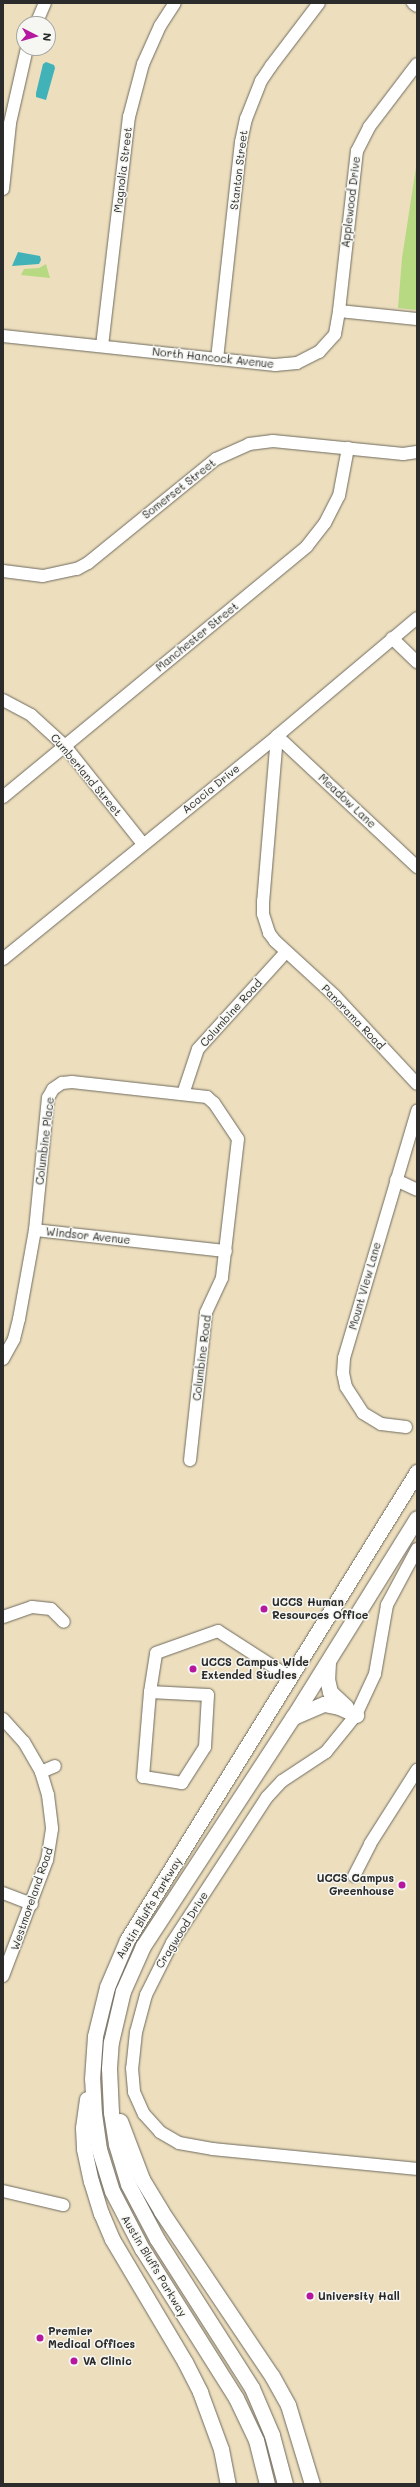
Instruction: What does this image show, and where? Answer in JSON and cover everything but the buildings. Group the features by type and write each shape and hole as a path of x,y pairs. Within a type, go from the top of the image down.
{"main road":[{"name":"Austin Bluffs Parkway","path":"267,2484 256,2440 234,2393 142,2248 112,2191 99,2149 92,2079 100,2012 115,1966 127,1940 226,1777 291,1678 417,1472"},
{"name":"Austin Bluffs Parkway","path":"285,2484 272,2435 252,2388 157,2239 128,2184 116,2144 109,2095 110,2055 115,2017 135,1962 162,1916 293,1716 417,1518"},
{"path":"328,1661 327,1679 330,1692 356,1715"},
{"path":"291,1678 296,1689 293,1716 324,1704 339,1706 356,1715"},
{"path":"92,2079 85,2108 84,2142 90,2181 101,2213 119,2252 185,2362 200,2392 221,2449 228,2484"},
{"path":"109,2095 142,2179 161,2211 272,2376 288,2405 312,2484"}],"street":[{"path":"40,16 46,3"},
{"name":"Magnolia Street","path":"102,346 129,117 143,64 160,26 175,3"},
{"name":"Stanton Street","path":"217,359 241,142 246,119 261,81 270,66 319,3"},
{"path":"413,3 417,6"},
{"path":"3,189 10,123 25,56"},
{"name":"Applewood Drive","path":"339,311 357,151 369,127 417,64"},
{"path":"339,311 417,319"},
{"name":"North Hancock Avenue","path":"3,336 275,365 309,358 328,344 335,334 339,311"},
{"name":"Somerset Street","path":"3,571 56,575 88,563 203,468 237,448 273,441 403,454 417,452"},
{"name":"Manchester Street","path":"3,797 308,546 325,523 339,496 348,448"},
{"name":"Acacia Drive","path":"3,959 277,736 417,618"},
{"path":"392,638 417,662"},
{"name":"Cumberland Street","path":"3,700 31,715 65,746 143,844"},
{"path":"277,736 263,914 269,933 286,952"},
{"name":"Meadow Lane","path":"277,736 417,867"},
{"name":"Panorama Road","path":"286,952 335,996 417,1084"},
{"name":"Columbine Road","path":"190,1460 206,1313 222,1278 238,1139 214,1103 207,1097 183,1094 198,1049 286,952"},
{"name":"Columbine Place","path":"35,1230 48,1098 53,1089 62,1084 72,1082 183,1094"},
{"name":"Mount View Lane","path":"406,1427 381,1424 363,1413 346,1387 343,1373 344,1358 417,1111"},
{"path":"396,1180 417,1190"},
{"name":"Windsor Avenue","path":"3,1359 14,1339 19,1319 35,1230 226,1251"},
{"name":"Cragwood Drive","path":"417,1549 388,1605 375,1674 356,1715 326,1752 282,1781 267,1797 172,1943 155,1974 141,2011 133,2050 132,2083 138,2102 150,2123 169,2139 179,2143 212,2149 417,2169"},
{"path":"3,1617 32,1607 51,1609 64,1622"},
{"path":"150,1692 208,1695 205,1747 182,1783 143,1777 150,1692 156,1653 218,1631 291,1678"},
{"name":"Westmoreland Road","path":"3,1719 24,1742 41,1772 48,1795 52,1829 47,1860 32,1904 3,1976"},
{"path":"41,1772 55,1766"},
{"path":"354,1876 373,1839 417,1770"},
{"path":"3,1893 32,1904"},
{"path":"3,2191 63,2205"}],"green space":[{"path":"417,161 417,310 398,308 402,258"},
{"path":"46,264 50,278 21,275 24,269 39,268"}],"water":[{"path":"46,62 54,65 55,68 46,100 36,97 36,93 43,64"},
{"path":"18,252 40,256 41,260 39,264 12,266"}],"place":[{"name":"UCCS Human Resources Office","path":"264,1609"},
{"name":"UCCS Campus Wide Extended Studies","path":"193,1669"},
{"name":"UCCS Campus Greenhouse","path":"402,1885"},
{"name":"University Hall","path":"310,2296"},
{"name":"Premier Medical Offices","path":"40,2338"},
{"name":"VA Clinic","path":"74,2361"}]}
